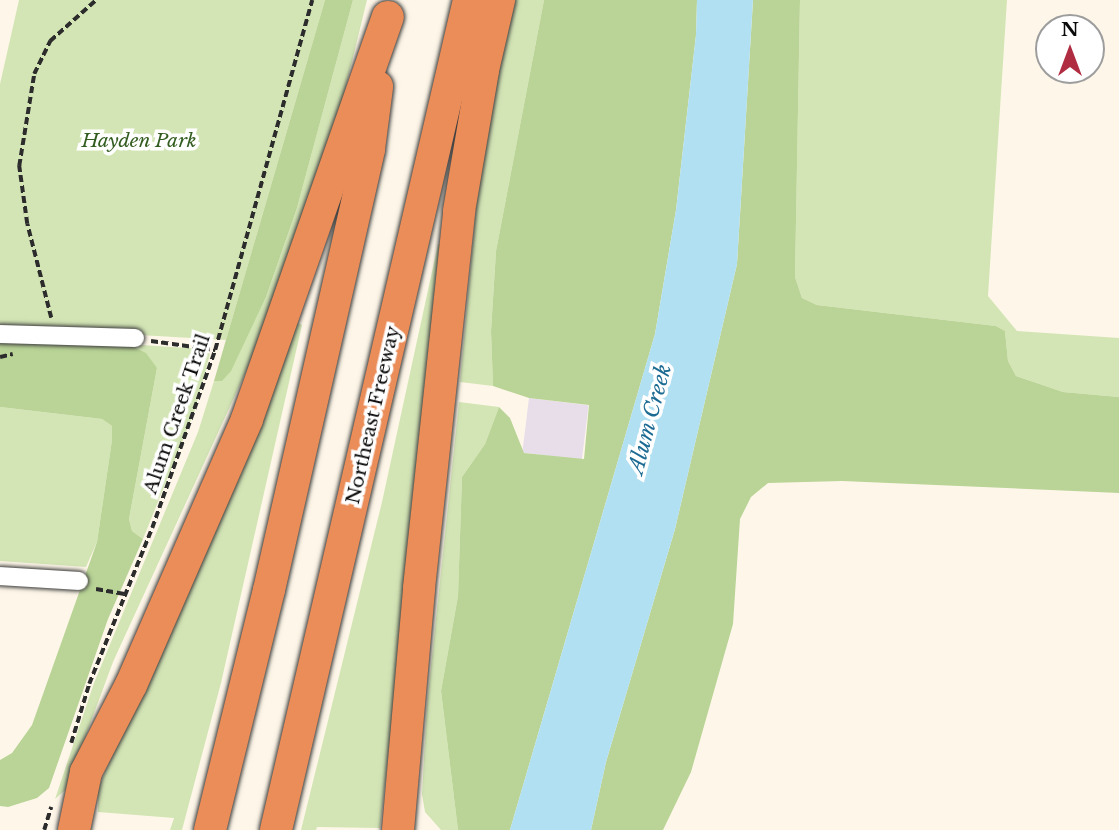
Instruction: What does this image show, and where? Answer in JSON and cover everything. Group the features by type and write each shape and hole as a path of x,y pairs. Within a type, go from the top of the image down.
{"highway":[{"name":"Northeast Freeway","path":"276,830 469,0"},
{"path":"398,830 419,588 460,211 483,70 499,0"},
{"path":"74,830 86,772 131,685 247,419 390,8"},
{"path":"210,830 269,590 369,149 390,8"}],"street":[{"path":"0,334 135,338"},
{"path":"0,576 79,581"}],"path":[{"path":"53,336 50,305 27,224 19,166 34,74 50,41 96,0"},
{"name":"Alum Creek Trail","path":"68,750 89,684 215,349 312,0"},
{"path":"135,338 215,349"},
{"path":"79,581 86,587 125,594"},
{"path":"44,830 52,803"}],"shaded area":[{"path":"529,398 589,405 582,460 522,453"}],"green space":[{"name":"Hayden Park","path":"19,0 325,0 226,340 0,327 0,84"},
{"path":"325,0 353,0 297,208 266,297 231,371 222,381 214,381"},
{"path":"353,0 367,0 332,143 260,341 113,662 74,767 71,785 55,799 94,683 198,432 214,381 222,381 266,297 297,208"},
{"path":"514,0 544,0 496,251 491,331 493,386 460,382 477,198 501,58"},
{"path":"544,0 697,0 696,35 676,210 655,334 510,830 458,830 441,691 458,596 462,477 485,444 499,407 510,418 524,453 584,459 589,405 529,398 493,386 491,331 496,251"},
{"path":"753,0 800,0 795,277 802,298 817,305 996,326 1005,331 1008,361 1016,376 1063,392 1119,397 1119,493 842,481 768,483 751,497 740,519 733,624 691,772 663,830 591,830 606,762 675,529 737,264"},
{"path":"800,0 1007,0 988,296 1017,331 1119,338 1119,397 1063,392 1016,376 1008,361 1005,331 996,326 817,305 802,298 795,277"},
{"path":"438,244 446,246 380,828 317,827 316,830 301,830 382,502"},
{"path":"294,321 302,325 221,683 182,830 170,830 174,818 98,812 98,789"},
{"path":"0,342 127,344 146,353 157,368 129,519 132,531 143,539 108,619 49,788 37,798 8,807 0,806 0,760 12,753 32,725 97,542 112,426 102,419 0,407"},
{"path":"127,344 202,349 210,354 195,410 143,539 132,531 129,519 157,368"},
{"path":"459,402 499,407 485,444 462,477 458,596 441,691 458,830 441,830 425,812 422,794 427,704"},
{"path":"0,407 102,419 112,426 97,542 86,567 0,561"}],"water":[{"name":"Alum Creek","path":"697,0 753,0 737,264 675,529 606,762 591,830 510,830 655,334 676,210 696,35"}]}
